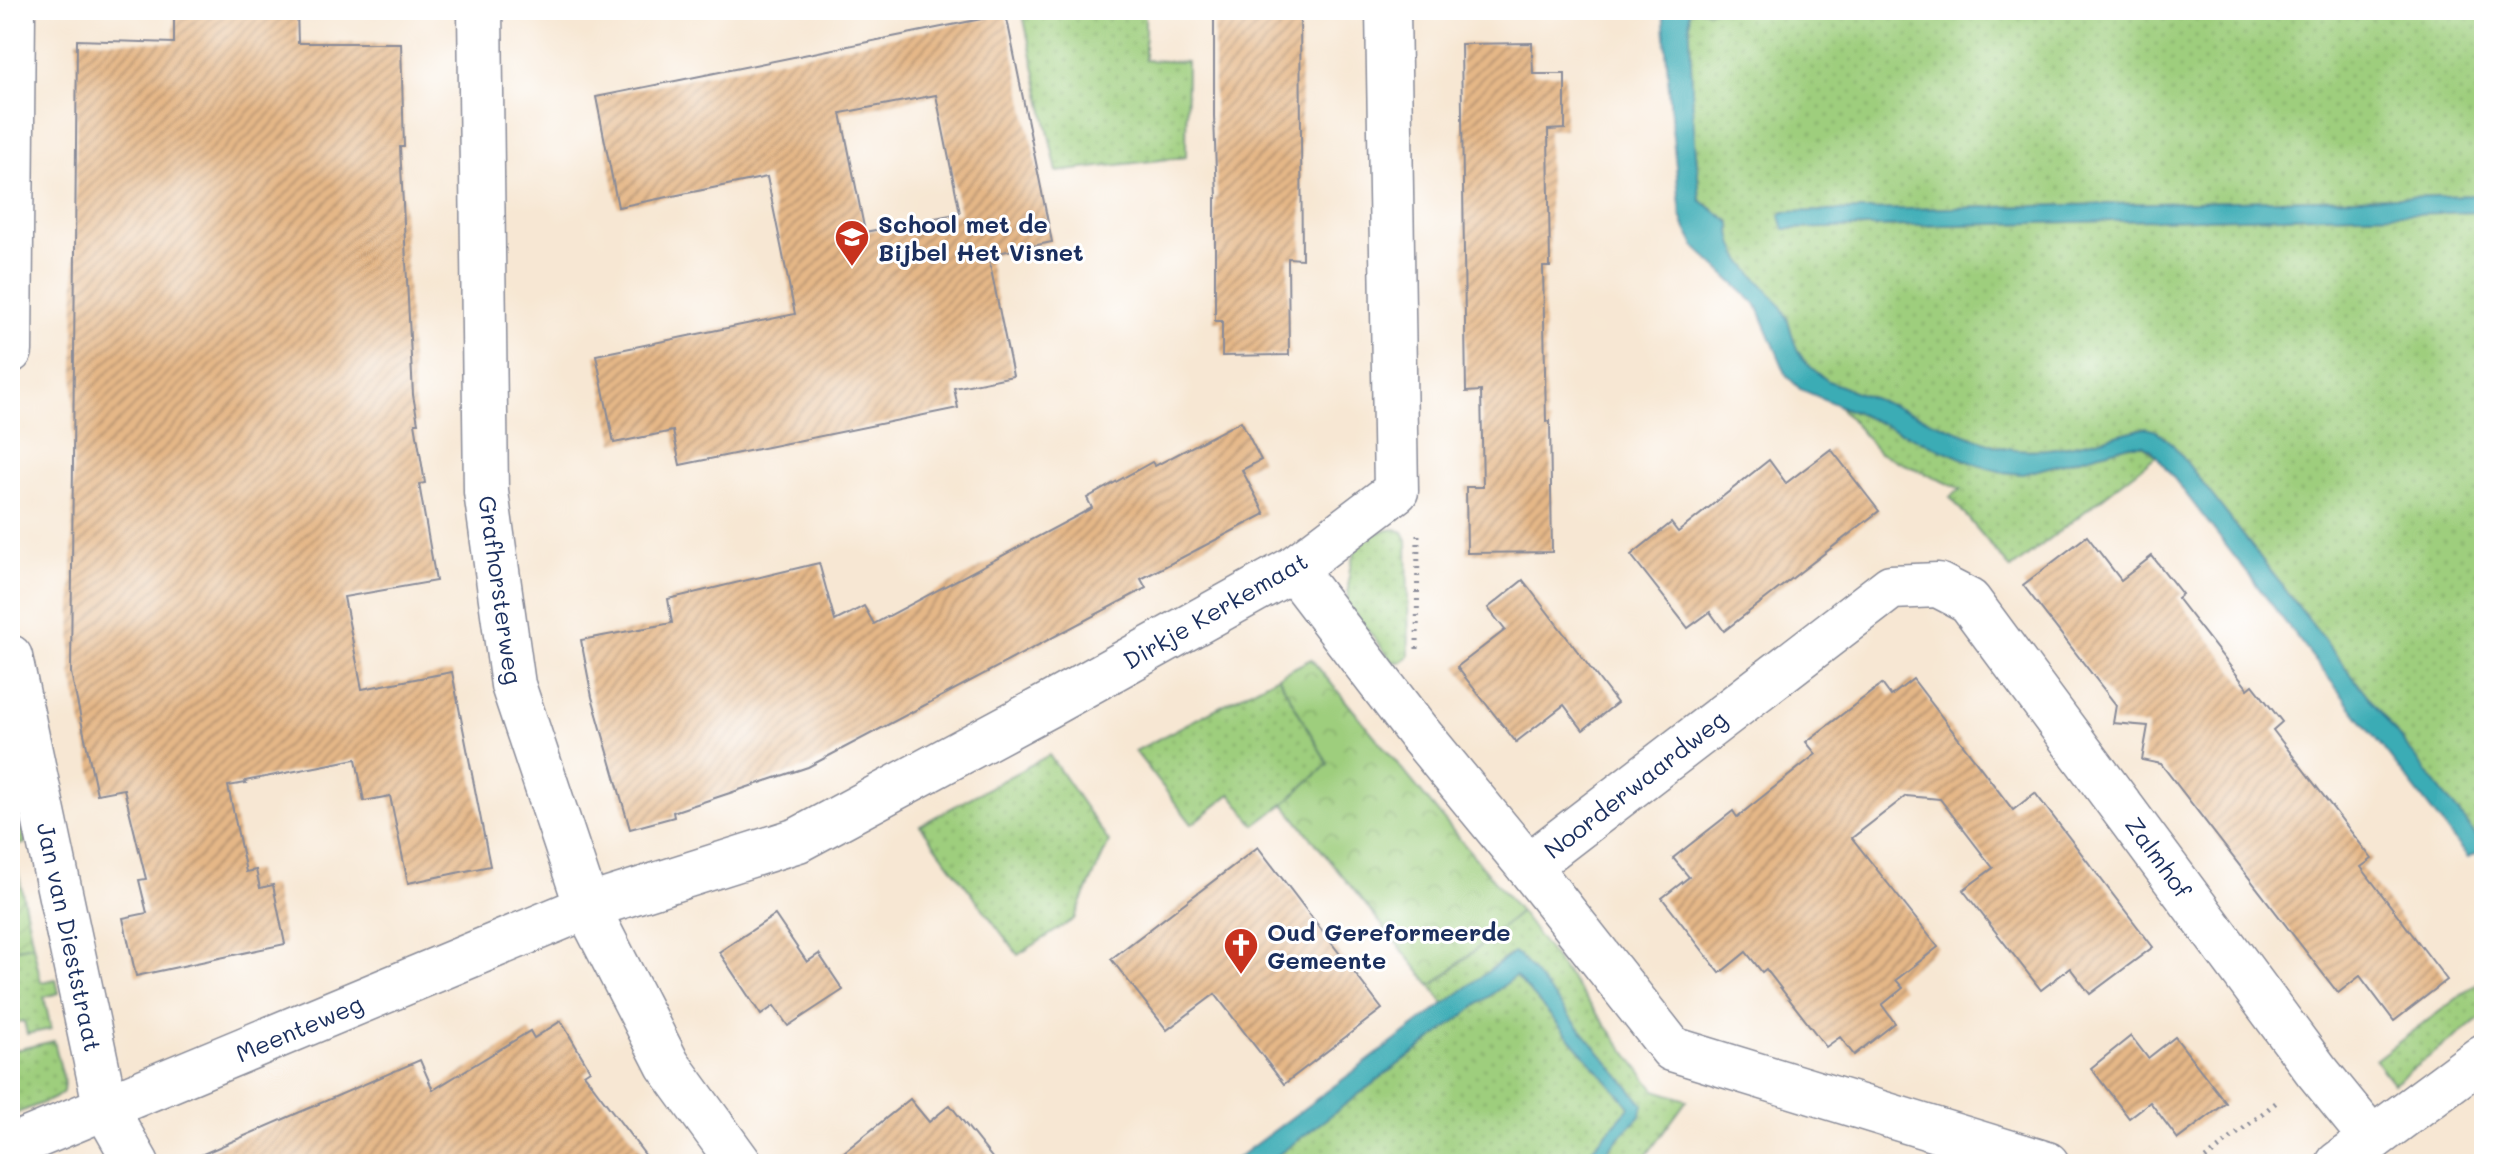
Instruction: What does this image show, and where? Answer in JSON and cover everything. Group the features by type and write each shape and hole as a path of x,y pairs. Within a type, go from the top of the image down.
{"street":[{"path":"10,351 13,10"},
{"name":"Grafhorsterweg","path":"480,10 486,492 513,685 587,907 668,1065 740,1164"},
{"path":"1388,10 1396,491"},
{"name":"Dirkje Kerkemaat","path":"587,907 798,840 1293,569 1396,491"},
{"name":"Noorderwaardweg","path":"1293,569 1417,731 1528,866 1891,587 1938,585"},
{"name":"Zalmhof","path":"1938,585 1969,601 2316,1070 2355,1152 2484,1056"},
{"name":"Jan van Dieststraat","path":"10,657 106,1109 137,1164"},
{"path":"1528,866 1672,1049 2047,1164"},
{"name":"Meenteweg","path":"10,1147 587,907"}],"path":[{"path":"1396,491 1418,532 1417,654"},
{"path":"2199,1164 2316,1070"}],"green space":[{"path":"1022,10 1145,10 1145,60 1187,62 1186,157 1057,172"},
{"path":"1689,10 2484,10 2484,195 1784,212 1780,216 1785,229 2484,212 2484,846 2173,445 2145,428 2052,448 2033,450 1996,446 1828,381 1807,364 1796,346 1783,310 1735,249 1731,222 1700,200"},
{"path":"1839,406 1978,465 2003,472 2023,474 2130,445 2143,445 2156,456 2011,569 1950,497 1961,489 1879,453"},
{"path":"1396,529 1403,532 1407,540 1409,656 1401,662 1393,662 1347,604 1354,553 1368,537"},
{"path":"1311,659 1520,912 1434,984 1429,983 1284,804 1328,764 1278,676"},
{"path":"1278,676 1328,764 1284,804 1255,825 1231,794 1192,824 1135,751"},
{"path":"1049,755 1109,842 1074,919 1018,955 920,825"},
{"path":"23,830 26,843 13,847 33,945 10,949 10,833"},
{"path":"1520,912 1655,1090 1687,1100 1640,1164 1594,1164 1641,1115 1509,955 1445,1005 1429,983 1435,984"},
{"path":"33,945 41,982 56,979 59,993 44,997 51,1029 27,1034 24,1021 10,1024 10,949"},
{"path":"1516,976 1630,1107 1578,1164 1266,1164"},
{"path":"2484,978 2484,1016 2393,1083 2375,1060"},
{"path":"54,1041 64,1081 63,1092 10,1116 10,1047 11,1051"}],"water":[{"path":"1663,10 1689,10 1700,200 1731,223 1735,249 1783,310 1796,346 1807,364 1828,381 1996,446 2033,450 2090,442 2145,428 2157,431 2173,445 2484,846 2480,852 2468,858 2152,450 2143,445 2130,445 2023,474 2003,472 1978,465 1800,389 1787,376 1757,305 1696,248 1681,215"},
{"path":"2484,195 2484,212 1784,229 1780,216 1784,212"},
{"path":"1513,953 1519,955 1643,1104 1641,1115 1594,1164 1578,1164 1630,1107 1516,976 1266,1164 1229,1164"}],"building":[{"path":"174,10 297,10 298,43 401,43 404,147 400,147 413,395 425,483 419,484 436,581 344,597 362,689 452,672 490,866 408,883 390,796 364,801 356,759 228,786 246,872 256,870 260,888 273,885 285,944 136,976 123,918 147,913 139,880 146,879 124,789 97,794 71,673 77,40 174,43"},
{"path":"1300,11 1302,259 1288,258 1289,355 1222,356 1222,321 1215,321 1214,12"},
{"path":"1006,14 1052,242 988,255 1013,376 954,388 958,408 680,465 673,431 614,443 596,355 795,314 767,177 618,207 596,97","holes":["936,95 960,213 865,232 841,113"]},
{"path":"1532,43 1533,74 1565,74 1565,129 1548,130 1550,267 1543,267 1552,552 1467,553 1466,487 1483,487 1481,391 1466,392 1461,44"},
{"path":"1241,421 1261,460 1242,470 1265,514 1141,579 1146,588 808,767 673,812 674,817 630,829 592,697 581,640 672,623 668,599 819,563 835,621 864,606 874,624 1092,508 1087,498 1152,462 1155,466"},
{"path":"1831,449 1879,511 1724,631 1710,612 1688,628 1631,555 1671,523 1678,532 1769,460 1786,483"},
{"path":"2087,536 2121,580 2152,556 2182,594 2177,598 2248,689 2253,685 2282,722 2273,730 2372,859 2361,867 2447,980 2394,1021 2360,976 2338,993 2161,764 2142,760 2148,726 2113,723 2116,705 2023,585"},
{"path":"1523,580 1617,703 1583,730 1564,705 1516,742 1457,667 1505,630 1488,608"},
{"path":"1913,679 2013,810 2035,793 2153,947 2090,994 2070,968 2041,990 1963,890 1993,868 1940,799 1906,796 1852,838 1938,947 1896,980 1903,988 1882,1005 1895,1023 1854,1055 1840,1037 1826,1047 1766,969 1762,972 1746,952 1720,973 1662,898 1689,877 1673,858 1733,811 1737,817 1816,754 1806,742 1882,684 1891,696"},
{"name":"Oud Gereformeerde Gemeente","path":"1258,847 1382,1009 1284,1084 1215,994 1167,1030 1111,959"},
{"path":"775,915 807,962 819,954 843,990 788,1026 774,1006 761,1015 719,952"},
{"path":"561,1021 590,1070 584,1074 652,1164 180,1164 420,1060 433,1090 530,1031 534,1038"},
{"path":"2131,1036 2148,1058 2175,1037 2226,1103 2178,1139 2150,1102 2129,1118 2091,1068"},
{"path":"910,1099 929,1122 950,1105 997,1164 829,1164"}],"place":[{"name":"School met de Bijbel Het Visnet","path":"852,268"},
{"name":"Oud Gereformeerde Gemeente","path":"1241,976"}]}
